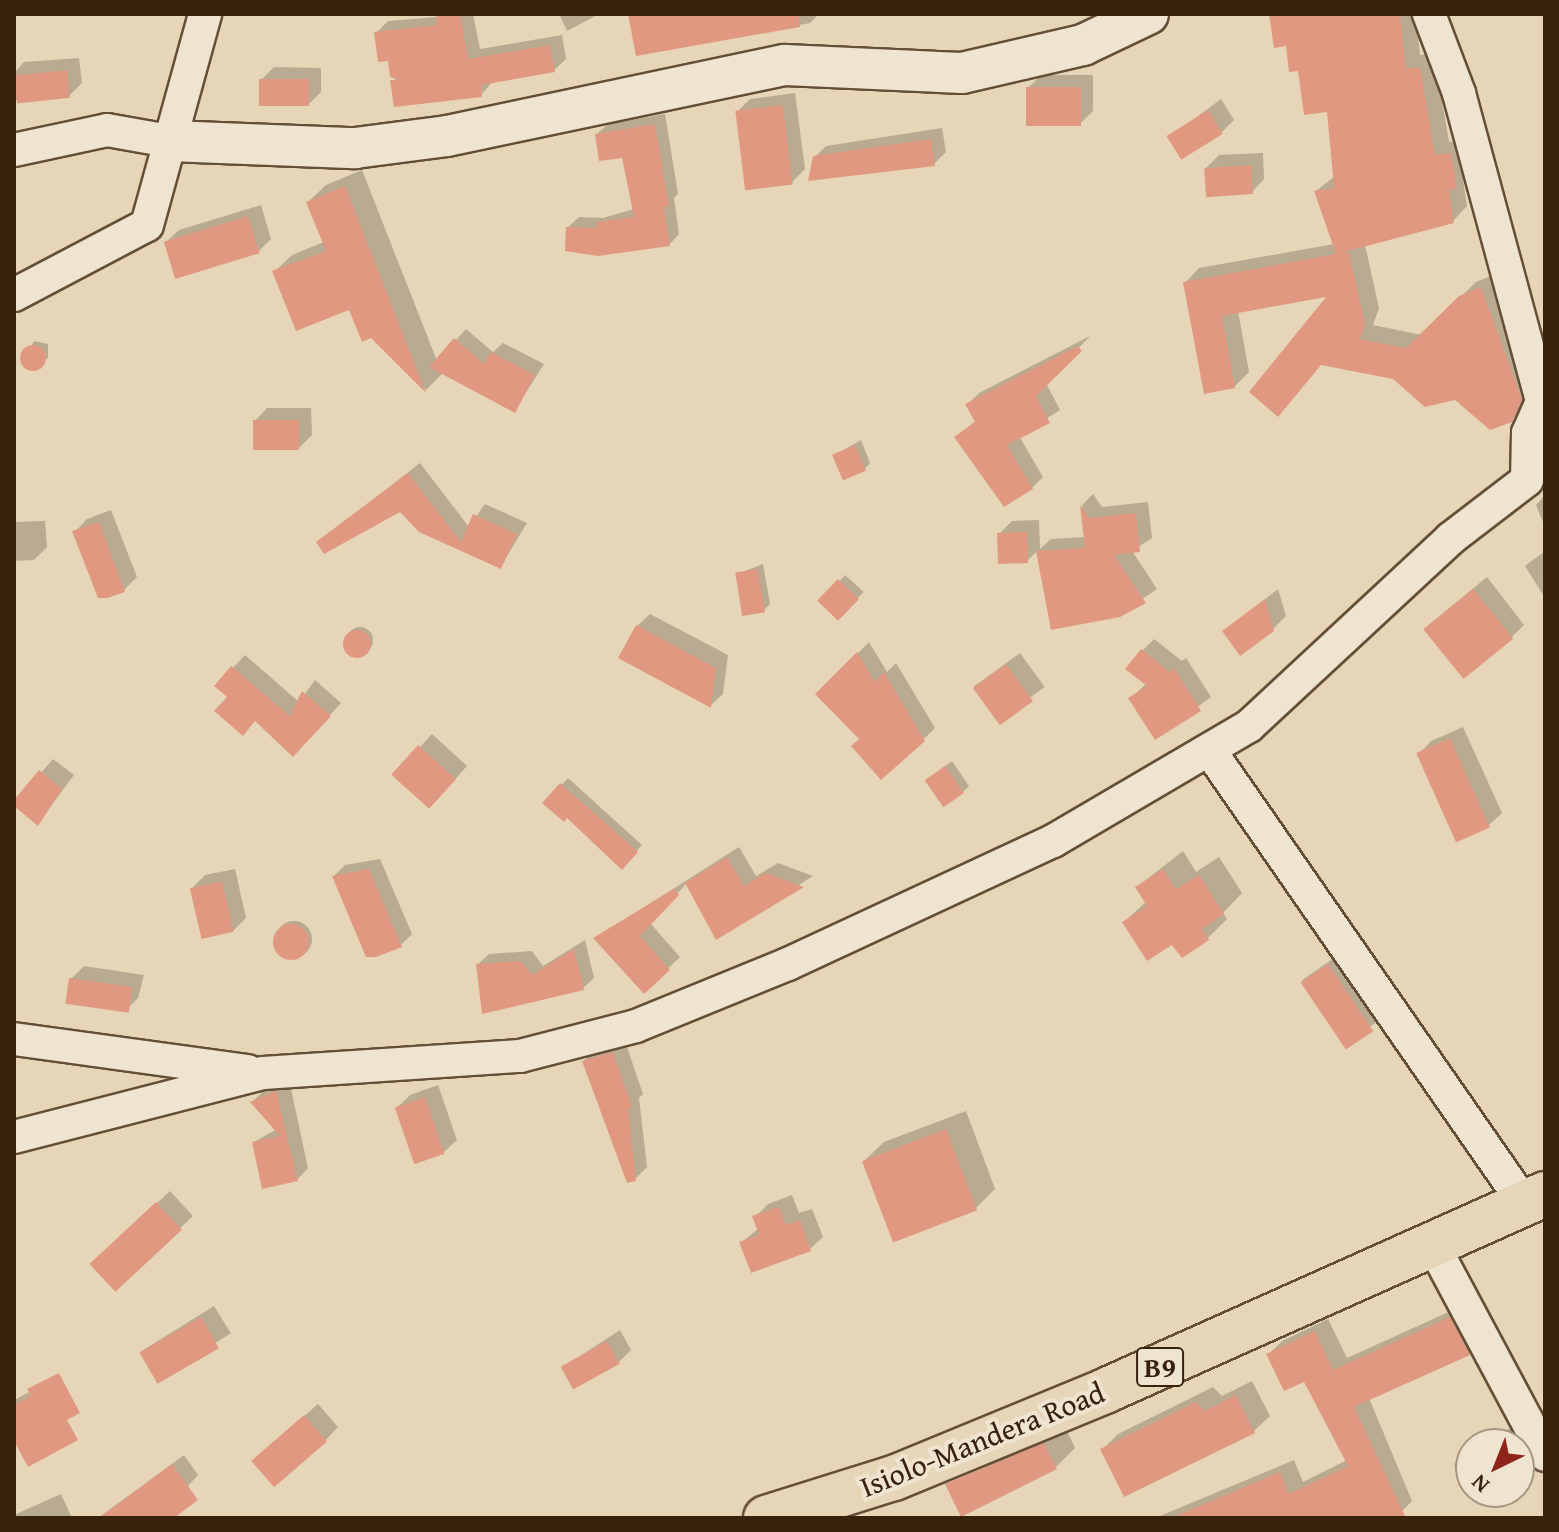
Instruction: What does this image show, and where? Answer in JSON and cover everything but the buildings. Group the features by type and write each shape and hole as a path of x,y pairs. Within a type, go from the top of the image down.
{"highway":[{"name":"Isiolo-Mandera Road","path":"766,1518 894,1478 1107,1390 1534,1198"}],"street":[{"path":"14,295 147,225 205,14"},
{"path":"14,150 107,130 169,141 355,148 447,136 785,65 962,73 1083,45 1148,14"},
{"path":"14,1137 263,1073 520,1056 636,1026 788,964 1053,841 1249,726 1450,539 1527,480 1528,433 1542,401 1459,93 1429,14"},
{"path":"1210,751 1534,1198"},
{"path":"14,1039 263,1073"},
{"path":"1433,1245 1545,1455"}]}
